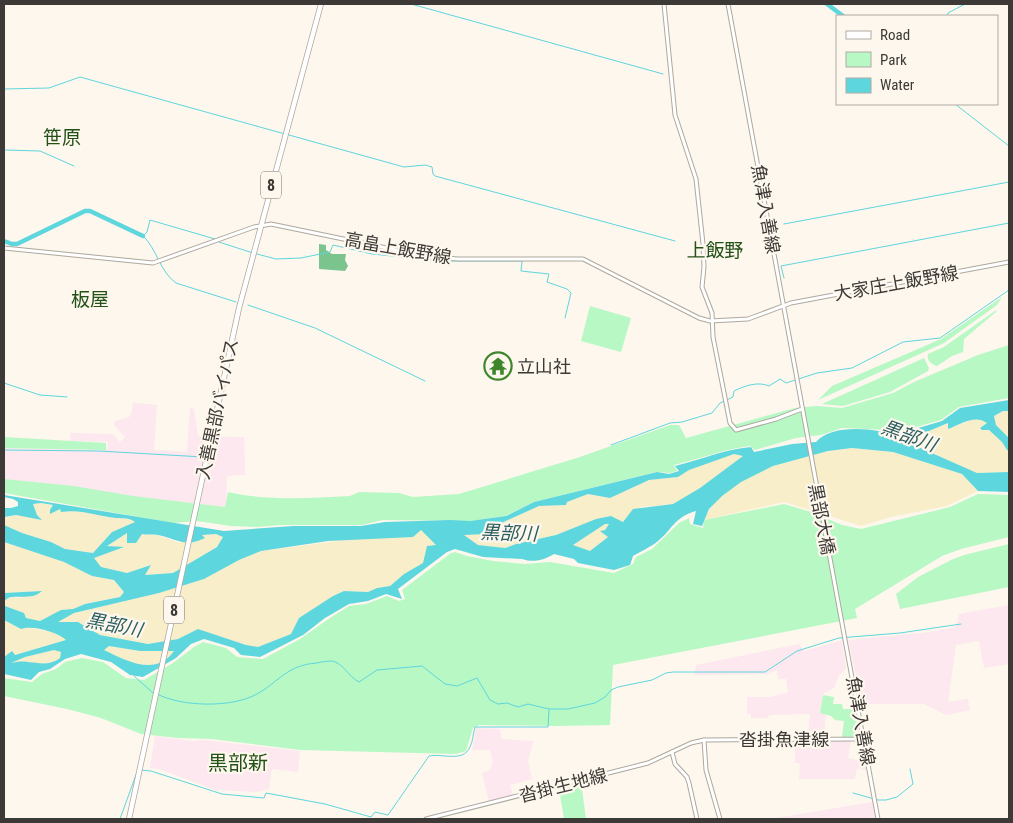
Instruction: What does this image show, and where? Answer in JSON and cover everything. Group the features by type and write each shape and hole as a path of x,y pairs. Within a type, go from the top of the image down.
{"highway":[{"name":"入善黒部バイパス","path":"129,819 244,284 321,4"}],"main road":[{"path":"664,4 674,115 696,178 703,244 704,267 702,287 712,313 714,337 729,418 736,430 776,419 802,409"},
{"name":"魚津入善線","path":"728,4 803,414"},
{"name":"高畠上飯野線","path":"4,248 153,263 260,225 280,225 430,257 459,260 583,259 699,318 713,321 748,319 784,305"},
{"name":"大家庄上飯野線","path":"784,305 821,296 1009,262"},
{"name":"黒部大橋","path":"803,414 841,623"},
{"name":"魚津入善線","path":"841,623 845,635 878,819"},
{"name":"沓掛魚津線","path":"697,741 864,738"},
{"path":"704,740 706,770 720,819"},
{"name":"沓掛生地線","path":"426,819 648,763 697,741"},
{"path":"672,752 675,764 689,783 697,819"}],"shaded area":[{"path":"133,403 157,405 154,450 187,452 190,407 194,409 198,436 244,437 245,475 227,476 226,507 4,479 4,448 107,450 108,442 71,441 70,433 112,434 120,442 125,437 114,425 115,421 129,417 132,412"},
{"path":"1009,605 1009,664 984,668 979,641 956,645 948,702 968,699 970,710 946,715 924,704 862,704 848,640 929,632 956,627 959,614"},
{"path":"842,640 846,668 839,675 834,688 823,694 820,712 826,714 824,736 808,737 810,714 769,715 768,718 751,718 751,714 747,714 747,697 771,697 788,692 786,679 779,679 777,670 766,674 694,675 696,665 799,644 804,651"},
{"path":"476,728 500,729 502,739 533,741 528,761 532,779 510,785 513,795 489,802 482,773 490,770 493,761 490,750 472,750"},
{"path":"155,736 300,751 298,772 272,769 269,789 257,792 215,790 159,769 150,768"},
{"path":"795,741 851,741 848,758 865,762 867,771 857,768 855,779 799,779 800,765 795,763"},
{"path":"872,802 875,819 770,819"}],"green space":[{"path":"319,244 326,245 326,250 332,254 346,254 345,260 348,266 345,271 319,269"},
{"path":"1002,297 997,305 944,343 818,400 832,386 941,339"},
{"path":"590,306 631,318 621,352 581,341"},
{"path":"997,311 964,339 963,352 952,356 937,366 930,362 928,354 944,347"},
{"path":"1009,345 1009,398 959,407 941,420 900,434 889,430 842,428 821,435 796,438 755,450 750,446 731,449 674,465 677,471 670,473 656,472 534,502 505,516 471,521 383,520 362,525 231,526 197,521 173,523 4,493 4,479 74,486 133,496 225,507 228,492 257,497 288,498 350,496 359,492 399,493 413,497 459,494 580,457 670,425 679,425 686,438 795,408 817,406 842,408 893,393 978,355"},
{"path":"924,358 929,368 928,371 890,392 843,406 822,404"},
{"path":"4,437 106,443 106,450 4,448"},
{"path":"978,494 1009,495 1009,537 961,549 942,556 855,609 857,618 613,665 610,725 479,725 473,728 466,751 456,754 300,750 212,739 141,734 101,718 4,696 4,678 32,682 42,674 56,669 65,662 82,658 103,662 126,678 144,680 203,642 226,648 237,657 263,659 300,639 349,606 366,604 387,596 399,601 405,599 402,590 451,553 455,552 493,561 525,564 550,562 614,573 633,564 636,557 652,549 679,523 689,518 690,524 703,528 704,520 784,504 811,512 842,525 861,529 950,507"},
{"path":"1009,544 1009,587 900,609 896,594 918,577 964,555"},
{"path":"823,695 834,697 833,704 842,704 843,709 854,709 859,735 842,737 844,721 835,720 831,716 820,713"},
{"path":"581,782 586,819 564,819 559,788"}],"sand":[{"path":"1003,411 1009,411 1009,438 996,425 994,416"},
{"path":"973,419 988,423 980,428 982,430 989,430 1009,451 1009,472 977,473 907,442 949,423 948,429"},
{"path":"852,448 893,452 962,474 978,491 947,506 891,517 861,526 784,502 704,520 714,504 729,490 747,478 768,468 790,461"},
{"path":"734,454 744,456 700,488 673,504 641,507 623,522 611,516 596,519 556,535 505,548 478,545 463,534 486,534 497,525 539,506 566,505 567,502 588,494 610,498 649,480 678,477 688,470"},
{"path":"41,503 55,507 61,512 83,512 129,519 136,522 112,532 93,553 65,549 4,525 4,517 16,515 41,519 37,515 33,504"},
{"path":"605,524 610,524 605,530 609,536 590,551 573,545"},
{"path":"421,530 437,546 423,563 404,574 390,586 368,592 344,591 299,618 291,634 258,647 246,645 198,629 178,639 149,644 100,635 78,622 57,622 74,613 159,593 204,579 239,560 261,551"},
{"path":"127,533 127,542 136,543 141,534 157,535 180,543 201,535 216,534 223,537 217,547 173,573 144,575 150,565 127,573 100,567 93,558 122,548 106,547"},
{"path":"4,542 64,562 92,576 114,580 124,592 120,597 85,604 73,609 61,610 40,621 26,618 24,613 5,606 4,600 13,597 19,598 41,591 4,593"},
{"path":"4,620 21,629 26,627 58,633 67,640 15,655 12,652 4,657"},
{"path":"109,646 140,651 175,651 159,664 141,665 122,659 104,650"},
{"path":"54,650 61,651 60,658 48,663 8,664 25,657"}],"water":[{"name":"黒部川","path":"1009,400 1009,411 1003,411 994,416 996,425 1009,438 1009,451 989,430 982,430 980,428 987,423 978,419 948,429 948,423 907,442 977,473 1009,472 1009,492 978,491 962,474 893,452 852,448 828,451 773,466 741,482 722,496 709,509 702,526 693,524 696,511 682,517 658,541 633,556 630,565 614,570 578,563 574,559 554,554 543,559 531,561 483,557 455,549 447,552 398,589 402,599 386,594 368,601 349,604 325,618 303,635 260,657 241,655 234,648 204,639 191,644 176,658 143,677 130,675 111,662 81,654 65,659 50,669 39,672 31,680 4,674 4,657 12,651 15,655 66,640 57,634 45,630 21,629 4,620 4,601 5,606 24,613 26,618 40,621 61,610 73,609 85,604 120,597 124,592 114,580 92,576 64,562 4,542 4,525 65,549 93,553 112,532 135,522 128,519 82,512 61,512 60,509 50,514 53,505 41,503 33,504 37,515 42,520 16,515 4,517 4,508 18,506 18,502 4,497 4,495 224,531 293,526 361,526 385,522 470,521 506,516 534,502 657,472 669,474 679,471 675,466 732,450 751,447 754,452 792,444 816,442 823,436 833,432 856,429 879,431 899,437 915,429 942,421 960,408","holes":["734,454 743,456 700,488 673,504 633,509 623,522 611,516 596,519 556,535 505,548 478,545 464,535 486,534 497,525 539,506 566,505 567,502 588,494 610,498 649,480 678,477 689,470","605,524 609,524 605,530 600,531 608,537 590,551 573,545","421,530 436,545 427,546 423,563 404,574 390,586 368,592 344,591 333,596 299,618 291,634 258,647 246,645 198,629 178,639 148,644 100,635 78,622 58,622 74,613 159,593 204,579 239,560 261,551 328,541 413,537","127,533 127,543 136,543 142,534 158,535 181,542 198,541 205,538 202,535 216,534 223,537 217,547 173,573 145,575 151,565 127,573 101,567 94,558 124,547 107,546","109,646 140,651 174,651 167,659 159,663 150,665 132,662 104,650","54,650 61,652 60,658 48,663 11,663 25,657"]},
{"path":"42,591 39,594 11,597 4,601 4,593"}],"waterway":[{"path":"411,4 663,74"},
{"path":"827,4 842,15"},
{"path":"947,15 965,4"},
{"path":"4,89 49,88 80,77 285,134"},
{"path":"956,105 1009,146"},
{"path":"289,135 404,167 425,165 432,167 435,176 675,241"},
{"path":"4,150 40,151 74,166"},
{"path":"784,224 1009,182"},
{"path":"4,241 17,244 85,211 90,211 143,236"},
{"path":"215,239 150,220 147,232 143,236 152,247 166,273 176,283 236,302"},
{"path":"784,278 781,266 1009,223"},
{"path":"219,242 253,253"},
{"path":"257,254 276,259 301,258 330,252 333,245 372,254 442,261 522,261 521,271 549,274 547,282 567,289 571,293 565,318"},
{"path":"611,445 670,423 682,422 712,413 720,403 733,397 734,391 747,386 756,384 769,386 780,379 786,383 817,373 852,368 903,342 940,338 1009,290"},
{"path":"248,305 315,328 425,381"},
{"path":"4,383 40,395 67,397"},
{"path":"4,450 99,451 203,457"},
{"path":"157,694 193,703 221,704 234,702 257,694 284,674 298,667 332,661 339,664 359,682 377,670 422,666 445,684 457,686 477,678 490,700 498,704 507,703 518,707 528,704 549,709 568,709 595,703 605,697 611,690 618,687 652,680 666,673 765,672 797,651 839,638 900,633 961,624"},
{"path":"134,676 153,693"},
{"path":"140,770 151,771 222,794 264,798 266,793 325,804 371,817 375,812 388,815 429,756 457,756 467,752 472,742 475,727 548,727 549,710"},
{"path":"853,793 878,800 897,797 913,784 910,769"},
{"path":"120,819 137,772"}],"place":[{"name":"立山社","path":"498,366"}],"district":[{"name":"笹原","path":"62,137"},
{"name":"上飯野","path":"715,250"},
{"name":"板屋","path":"90,299"},
{"name":"黒部新","path":"238,763"}]}
